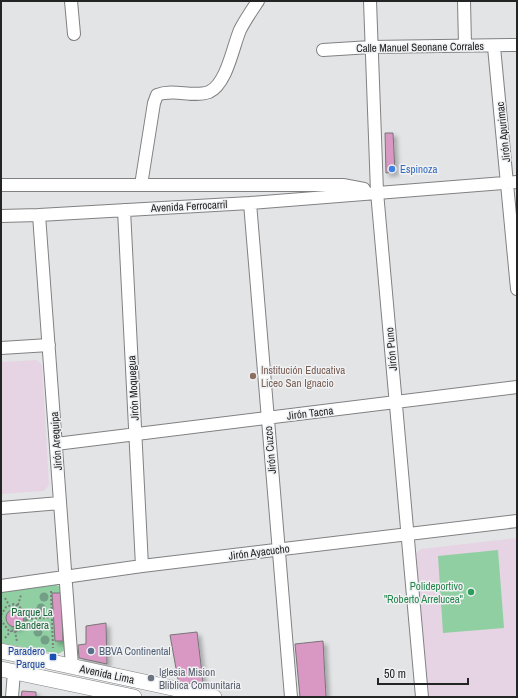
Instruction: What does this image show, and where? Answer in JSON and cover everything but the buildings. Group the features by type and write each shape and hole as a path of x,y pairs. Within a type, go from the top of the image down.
{"main road":[{"name":"Avenida Lima","path":"1,644 72,666 175,693 214,697"},
{"name":"Avenida Lima","path":"8,671 134,697"}],"street":[{"path":"71,1 74,34"},
{"path":"141,185 154,103 157,95 164,92 197,95 210,91 224,76 241,29 258,1"},
{"name":"Jirón Puno","path":"370,1 377,192 422,697"},
{"path":"464,1 465,45"},
{"name":"Calle Manuel Seonane Corrales","path":"323,50 371,47 465,45 494,47 517,45"},
{"name":"Jirón Apurimac","path":"494,47 512,183 517,289"},
{"name":"Avenida Ferrocarril","path":"1,216 250,203 377,192 512,183"},
{"name":"Avenida Ferrocarril","path":"1,185 343,185 377,192"},
{"name":"Jirón Cuzco","path":"250,203 291,697"},
{"name":"Jirón Moquegua","path":"124,210 142,566"},
{"name":"Jirón Arequipa","path":"39,215 72,666"},
{"path":"1,348 49,345"},
{"name":"Jirón Tacna","path":"56,444 517,387"},
{"path":"1,508 60,503"},
{"name":"Jirón Ayacucho","path":"2,590 66,577 142,566 517,521"},
{"path":"8,671 12,697"}],"path":[{"path":"51,588 53,650"},
{"path":"2,590 9,605"},
{"path":"16,593 22,592 18,605"},
{"path":"1,615 9,605 18,605 25,610 27,619 24,627 15,631 11,631 4,627 1,620"},
{"path":"27,619 52,617"},
{"path":"1,644 11,631"},
{"path":"1,644 17,643 15,631"}],"shaded area":[{"path":"37,360 42,365 49,485 44,491 1,494 1,362"},
{"path":"517,538 517,697 425,697 416,553 421,549"}],"green space":[{"name":"Polideportivo \"Roberto Arrelucea\"","path":"498,550 504,628 443,633 438,556"},
{"name":"Parque La Bandera","path":"56,585 61,587 62,591 65,650 58,654 1,643 1,592"}],"place":[{"name":"Espinoza","path":"392,169"},
{"name":"Institución Educativa Liceo San Ignacio","path":"253,376"},
{"name":"Polideportivo \"Roberto Arrelucea\"","path":"471,592"},
{"name":"BBVA Continental","path":"91,651"},
{"name":"Paradero Parque","path":"53,657"},
{"name":"Iglesia Mision Bliblica Comunitaria","path":"151,678"}]}
